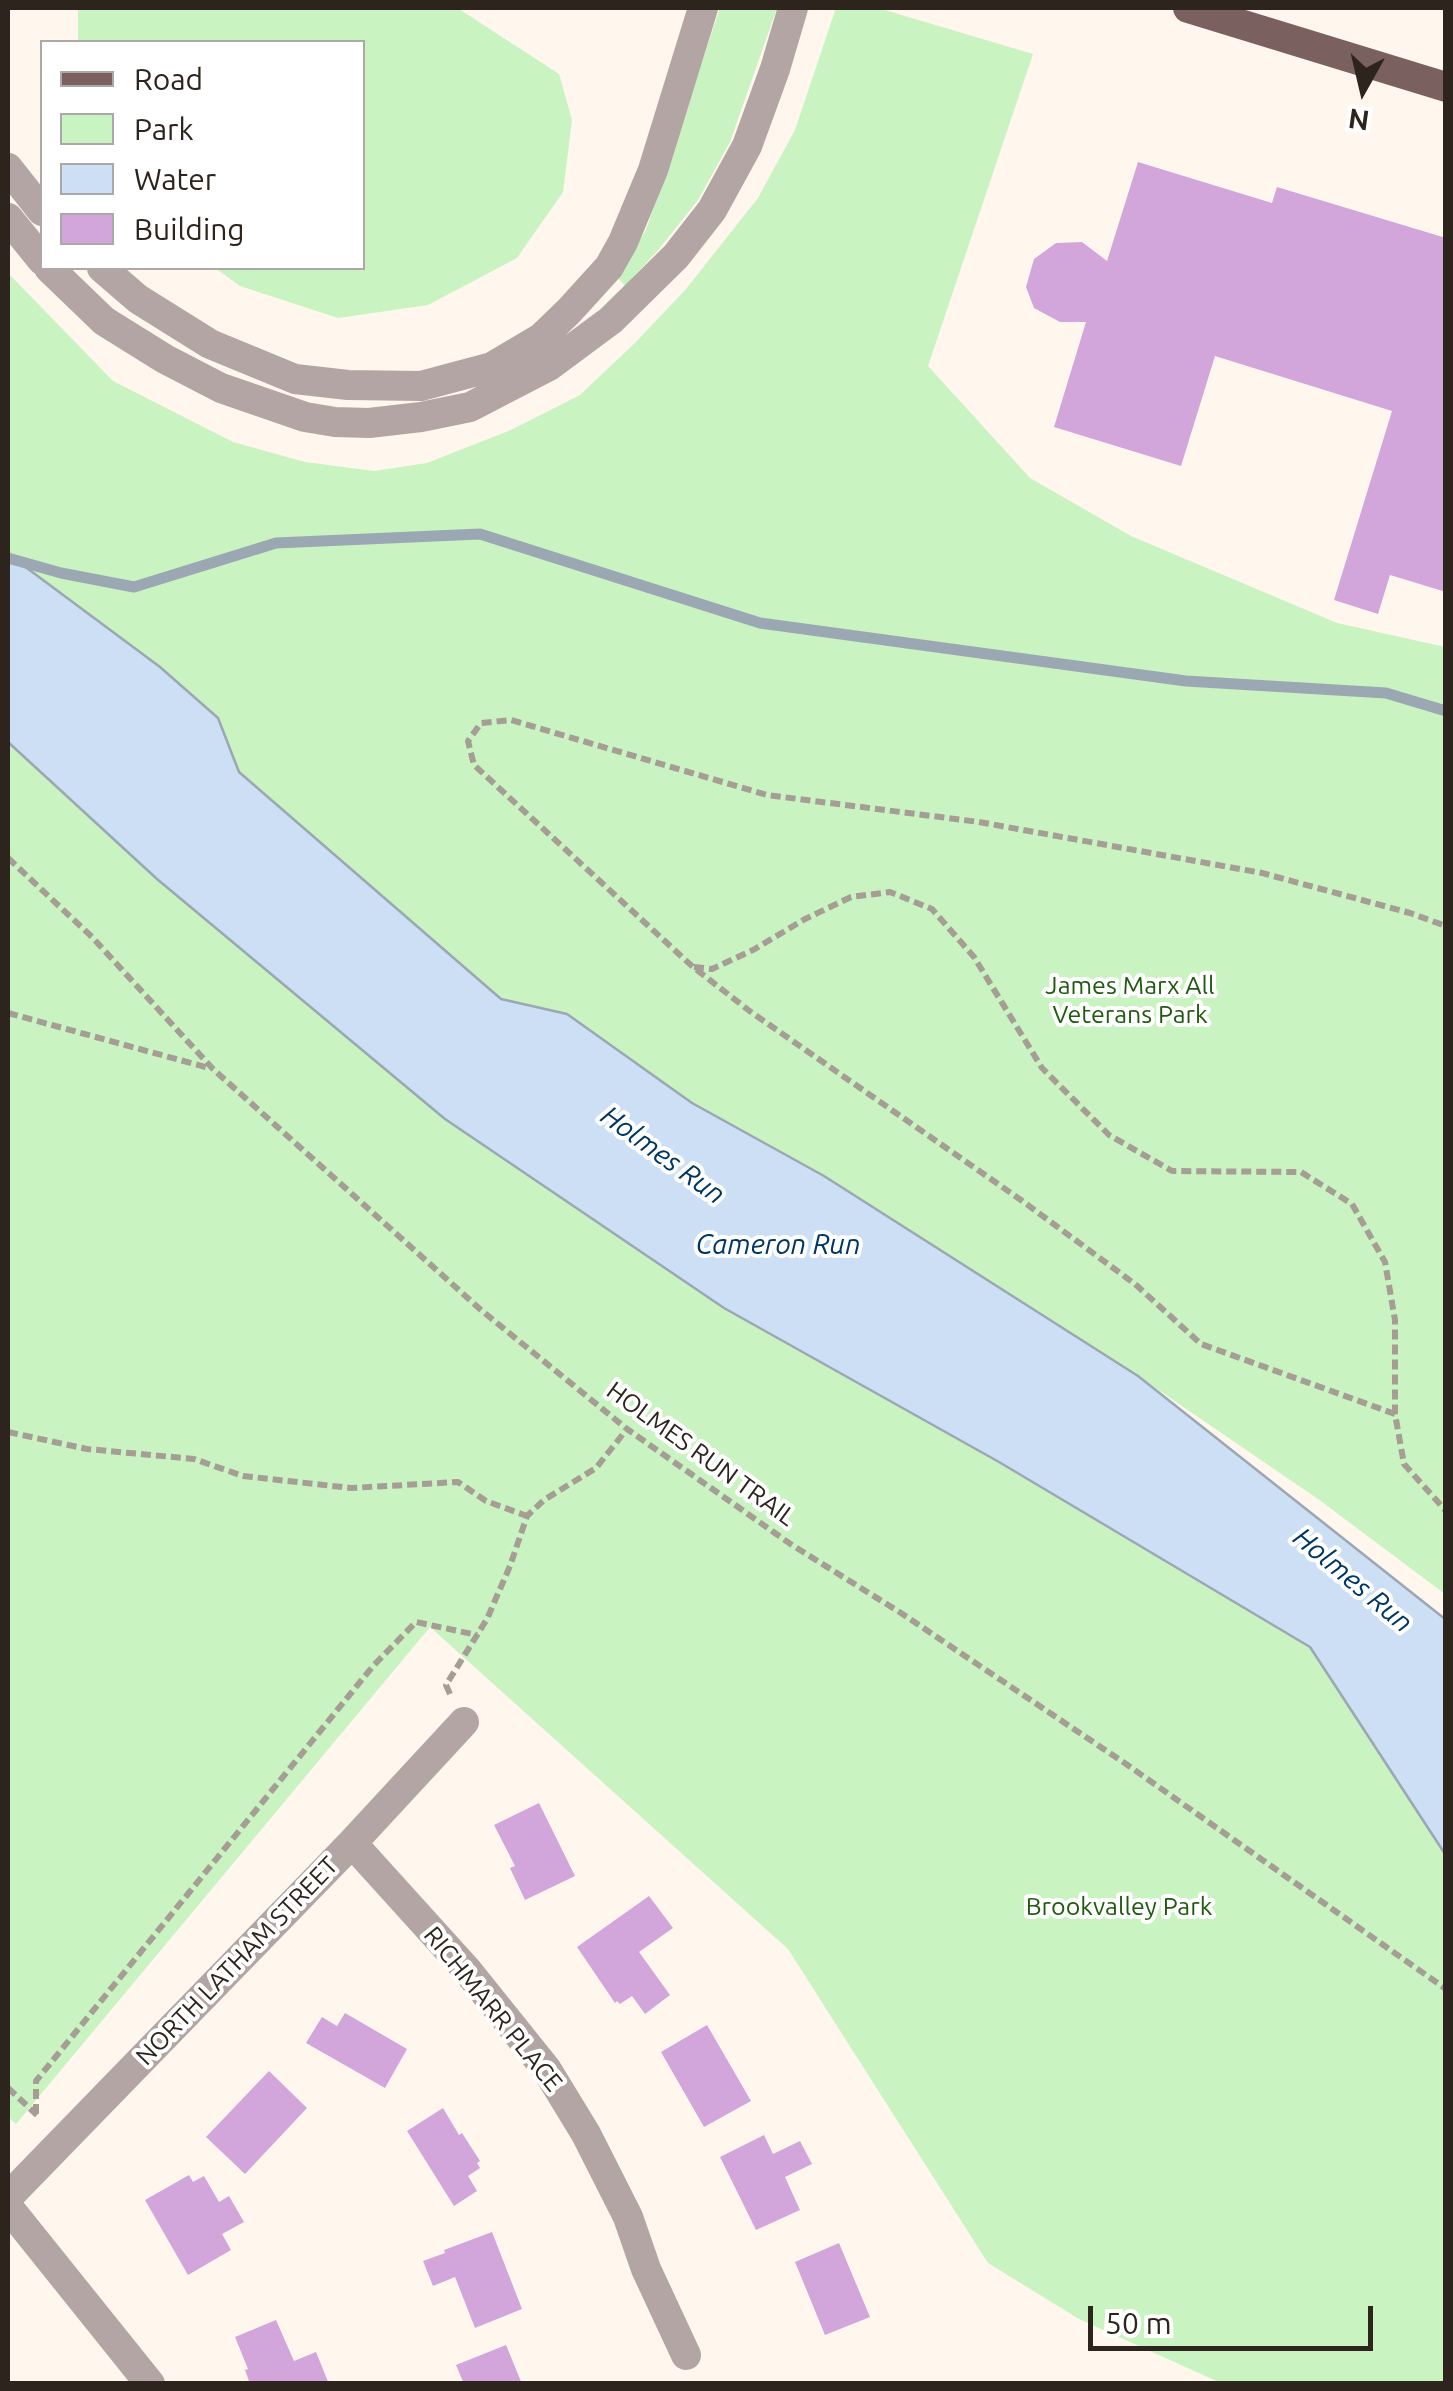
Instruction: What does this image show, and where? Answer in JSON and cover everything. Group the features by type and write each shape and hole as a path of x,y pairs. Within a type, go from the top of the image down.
{"main road":[{"path":"1188,8 1446,87"}],"street":[{"path":"104,270 138,298 210,344 296,379 348,385 421,386 492,367 540,338 609,267 653,170 703,8"},
{"path":"51,270 104,320 166,359 221,388 305,417 369,422 421,417 470,406 548,366 611,320 676,256 712,210 747,146 793,8"},
{"path":"8,168 40,208"},
{"path":"8,218 40,258"},
{"name":"NORTH LATHAM STREET","path":"8,2197 352,1843 464,1722"},
{"name":"RICHMARR PLACE","path":"352,1843 466,1968 547,2070 586,2134 628,2217 646,2268 686,2355"},
{"path":"8,2207 150,2384"}],"path":[{"path":"1394,1414 1201,1344 1135,1284 692,967 474,765 468,740 481,723 511,720 767,795 979,822 1262,873 1446,926"},
{"name":"HOLMES RUN TRAIL","path":"8,858 92,937 213,1069 481,1310 627,1429 792,1544 1126,1764 1446,1989"},
{"path":"692,967 712,969 851,897 890,892 932,909 974,957 1042,1068 1108,1135 1172,1171 1301,1172 1352,1204 1385,1262 1394,1320 1394,1414 1404,1464 1446,1511"},
{"path":"8,1013 213,1069"},
{"path":"464,1722 446,1685 487,1620 527,1516 544,1500 596,1468 627,1429"},
{"path":"8,1432 88,1449 194,1459 244,1476 351,1488 458,1482 486,1501 527,1516"},
{"path":"36,2114 36,2081 373,1666 416,1622 477,1635"},
{"path":"8,2088 64,2139"}],"green space":[{"path":"78,8 459,9 559,74 572,120 563,192 517,258 428,305 338,318 240,286 218,270 365,270 365,40 78,40"},
{"path":"720,8 777,8 730,142 698,200 625,286 617,277 646,230"},
{"name":"James Marx All Veterans Park","path":"836,8 878,8 1033,54 928,366 1030,478 1131,536 1337,623 1445,647 1445,1594 1318,1499 1138,1376 824,1176 692,1103 567,1014 501,999 239,772 218,718 160,667 8,554 8,273 113,381 233,442 305,462 374,471 427,463 511,430 580,395 686,289 758,198 795,130"},
{"name":"Brookvalley Park","path":"8,742 157,879 445,1119 724,1308 999,1462 1310,1647 1445,1854 1445,2383 1221,2383 1079,2319 988,2263 788,1949 430,1627 16,2124 8,2117"}],"water":[{"name":"Cameron Run","path":"8,554 160,667 218,718 239,772 501,999 567,1014 692,1103 824,1176 1138,1376 1445,1619 1445,1854 1310,1647 999,1462 724,1308 445,1119 157,879 8,742"}],"building":[{"path":"1138,162 1272,203 1277,187 1446,238 1446,592 1390,575 1378,614 1334,600 1392,411 1215,356 1181,466 1054,427 1086,322 1060,322 1034,308 1026,287 1034,259 1056,243 1082,242 1107,261"},
{"path":"539,1803 575,1876 525,1900 510,1868 515,1866 494,1825"},
{"path":"649,1896 673,1928 639,1952 670,1995 645,2014 632,1996 615,2003 577,1947"},
{"path":"345,2013 407,2049 385,2088 306,2043 322,2017 337,2026"},
{"path":"707,2025 751,2101 704,2127 661,2052"},
{"path":"269,2071 307,2108 245,2174 206,2137"},
{"path":"443,2108 480,2161 480,2168 468,2176 477,2191 454,2206 407,2131"},
{"path":"764,2135 773,2154 800,2141 812,2164 785,2177 800,2210 756,2230 720,2157"},
{"path":"189,2175 193,2182 204,2176 219,2202 229,2196 244,2222 222,2234 231,2250 188,2275 145,2200"},
{"path":"492,2232 522,2309 475,2328 455,2277 433,2286 423,2261"},
{"path":"839,2243 870,2317 825,2335 795,2262"},
{"path":"276,2320 294,2361 316,2352 329,2384 250,2384 235,2337"},
{"path":"506,2345 522,2384 464,2384 456,2365"}],"waterway":[{"path":"8,558 134,587 276,543 480,534 760,623 1186,681 1386,693 1446,711"}],"water label":[{"name":"Holmes Run","path":"663,1155"},
{"name":"Holmes Run","path":"1353,1580"}]}
